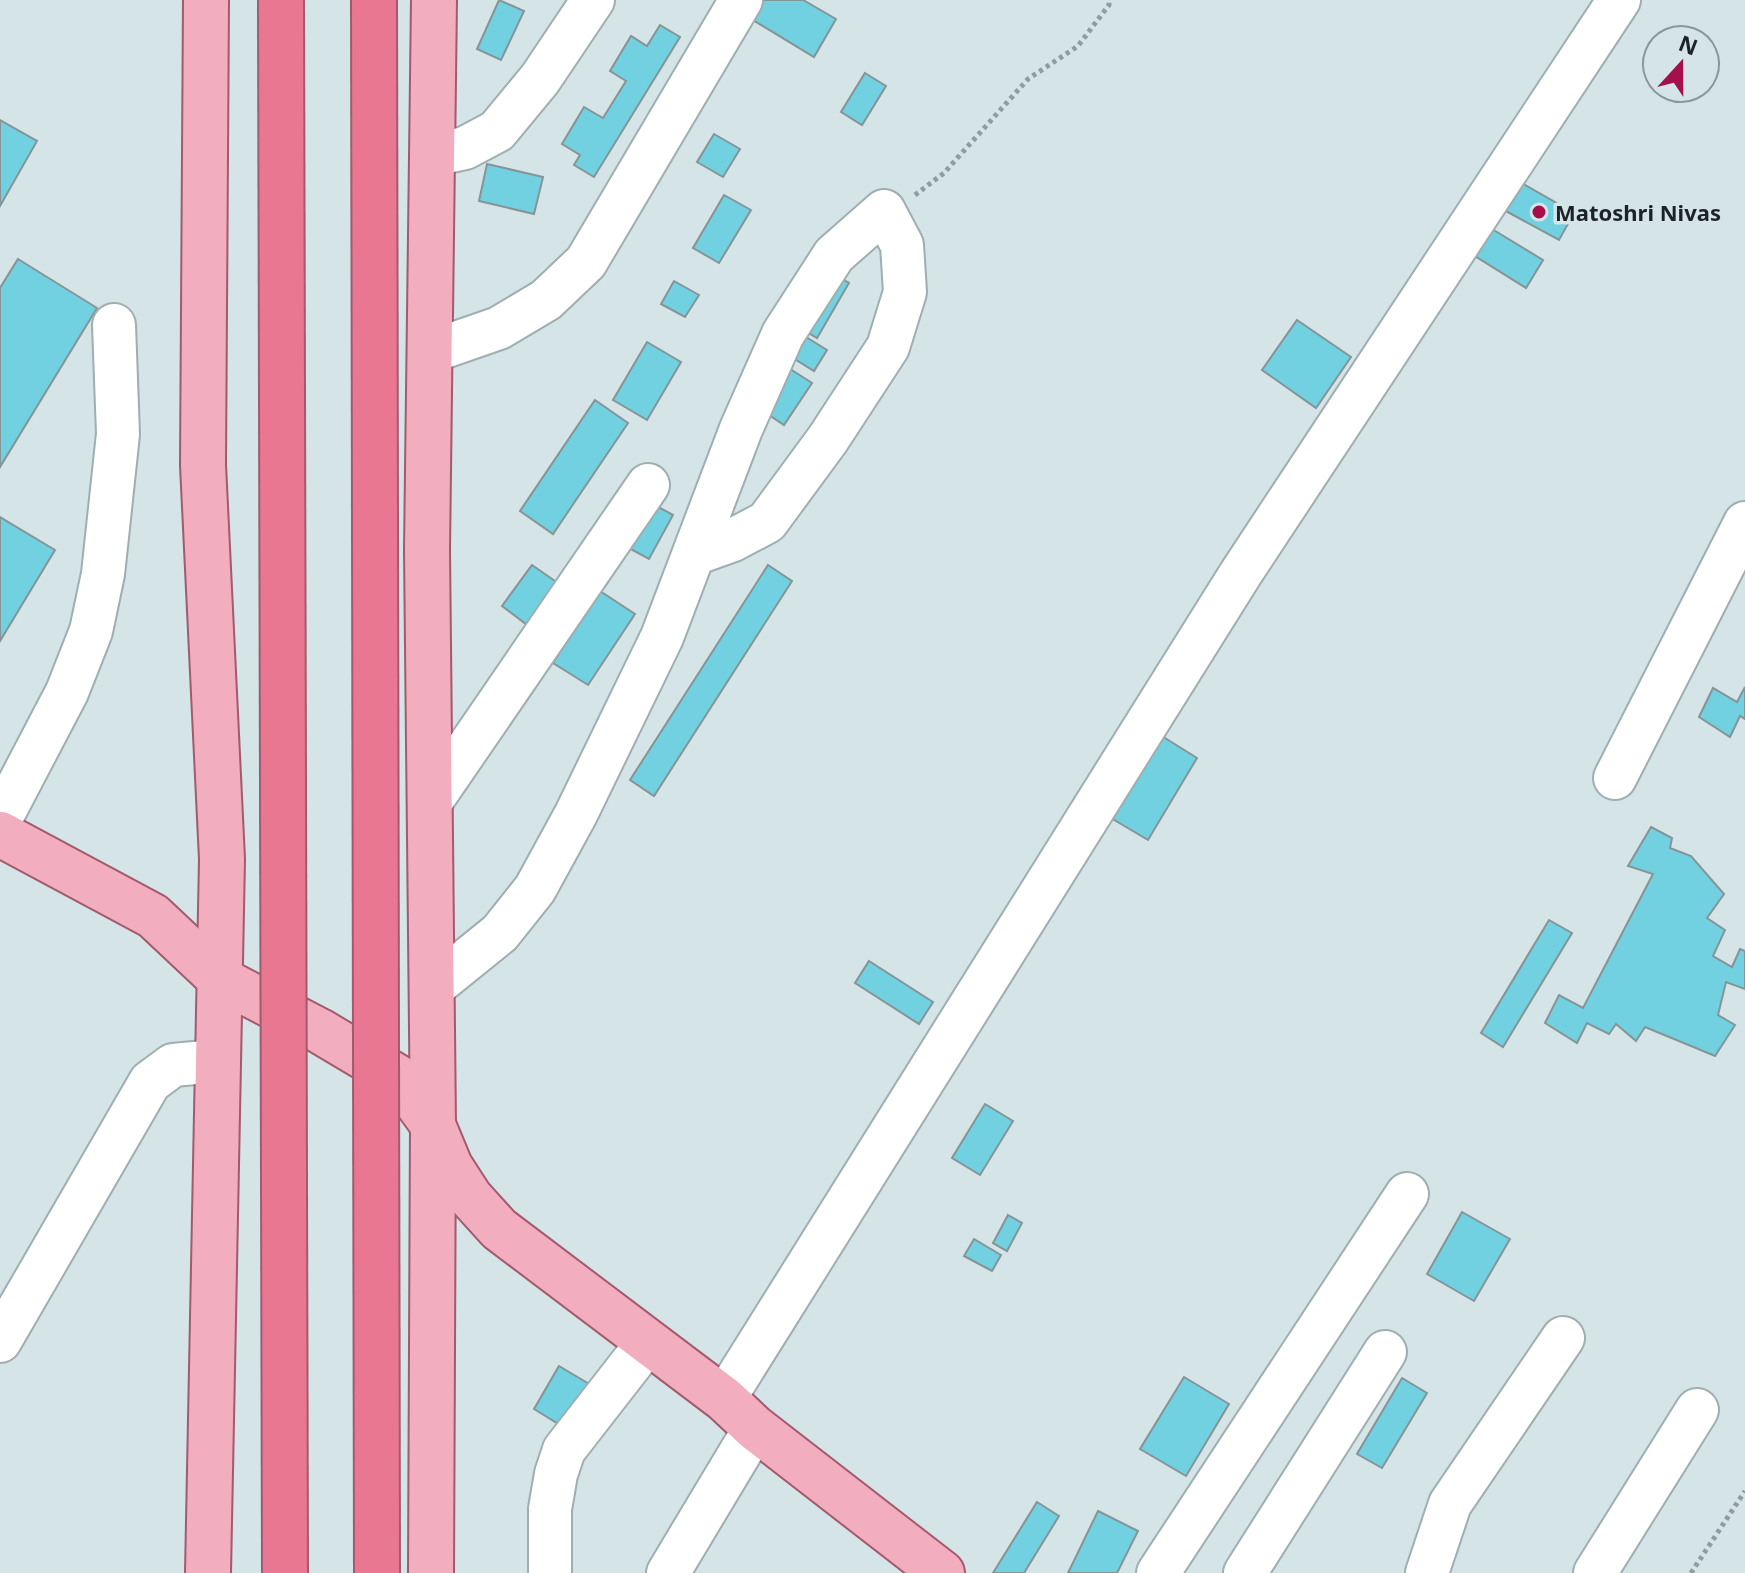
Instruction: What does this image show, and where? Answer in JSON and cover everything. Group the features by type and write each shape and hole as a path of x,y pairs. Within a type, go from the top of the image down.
{"highway":[{"path":"281,0 285,1573"},
{"path":"374,0 377,1573"}],"main road":[{"path":"206,0 203,465 222,859 208,1573"},
{"path":"431,1573 433,1125 427,550 434,0"},
{"path":"0,834 153,916 220,979 320,1031 399,1078 433,1125 450,1166 470,1197 499,1229 724,1399 755,1428 942,1573"}],"street":[{"path":"433,155 465,148 497,131 540,79 593,0"},
{"path":"430,352 499,328 546,300 586,262 741,0"},
{"path":"724,1399 1241,573 1619,0"},
{"path":"432,988 500,933 535,889 576,814 662,637 757,390 783,334 834,255 884,211 902,245 905,292 888,347 828,439 767,522 733,540 694,554"},
{"path":"0,820 67,692 91,631 103,574 118,434 114,325"},
{"path":"430,803 648,485"},
{"path":"1615,778 1745,523"},
{"path":"0,1341 150,1082 173,1065 216,1061"},
{"path":"1158,1573 1407,1194"},
{"path":"1427,1573 1450,1504 1563,1338"},
{"path":"550,1573 550,1509 564,1450 648,1342"},
{"path":"1245,1573 1385,1352"},
{"path":"1595,1573 1697,1410"},
{"path":"668,1573 755,1428"}],"path":[{"path":"884,211 906,202 944,173 1028,79 1078,46 1109,5 1109,0"},
{"path":"1691,1573 1745,1491"}],"building":[{"path":"499,0 524,11 501,60 477,49"},
{"path":"752,0 803,0 836,19 814,57 743,14"},
{"path":"660,25 680,37 594,177 574,165 580,155 562,144 584,107 603,118 626,81 610,71 631,36 647,46"},
{"path":"865,73 886,86 862,125 841,112"},
{"path":"0,120 37,141 0,206"},
{"path":"714,134 740,149 723,177 697,162"},
{"path":"487,164 543,177 534,214 479,201"},
{"name":"Matoshri Nivas","path":"1520,182 1574,213 1559,240 1504,210"},
{"path":"724,195 751,210 719,263 693,248"},
{"path":"1487,226 1543,260 1526,288 1470,253"},
{"path":"18,259 97,308 0,467 0,288"},
{"path":"831,273 849,283 817,338 799,327"},
{"path":"674,281 699,295 685,317 661,304"},
{"path":"1297,320 1351,357 1316,408 1262,370"},
{"path":"806,337 827,350 814,371 793,358"},
{"path":"647,342 681,362 647,420 613,400"},
{"path":"784,365 812,383 784,425 757,407"},
{"path":"595,400 628,423 553,534 520,511"},
{"path":"651,503 673,515 649,559 627,547"},
{"path":"0,517 55,550 0,641"},
{"path":"532,565 562,586 531,628 502,606"},
{"path":"768,565 792,581 654,796 630,780"},
{"path":"600,591 635,614 588,685 553,663"},
{"path":"1745,687 1745,719 1740,716 1730,737 1699,717 1713,688 1737,702"},
{"path":"1149,728 1197,758 1148,840 1099,811"},
{"path":"1651,827 1672,838 1670,848 1691,856 1724,894 1707,918 1725,930 1713,956 1732,967 1740,949 1745,951 1745,989 1726,982 1718,1015 1735,1025 1715,1056 1645,1027 1636,1041 1616,1024 1609,1034 1587,1023 1577,1043 1545,1023 1559,995 1583,1008 1653,874 1628,866"},
{"path":"1549,920 1572,933 1503,1047 1481,1033"},
{"path":"869,961 933,1002 919,1024 855,983"},
{"path":"985,1104 1013,1121 980,1175 952,1158"},
{"path":"1462,1212 1510,1239 1474,1301 1427,1274"},
{"path":"1008,1215 1022,1223 1007,1251 993,1243"},
{"path":"974,1239 1001,1255 992,1271 964,1256"},
{"path":"559,1366 596,1388 570,1431 534,1409"},
{"path":"1184,1377 1229,1404 1186,1476 1140,1449"},
{"path":"1402,1378 1427,1393 1382,1468 1357,1454"},
{"path":"1037,1502 1059,1516 1024,1573 993,1573"},
{"path":"1098,1511 1138,1531 1117,1573 1068,1573"}],"place":[{"name":"Matoshri Nivas","path":"1539,212"}]}
